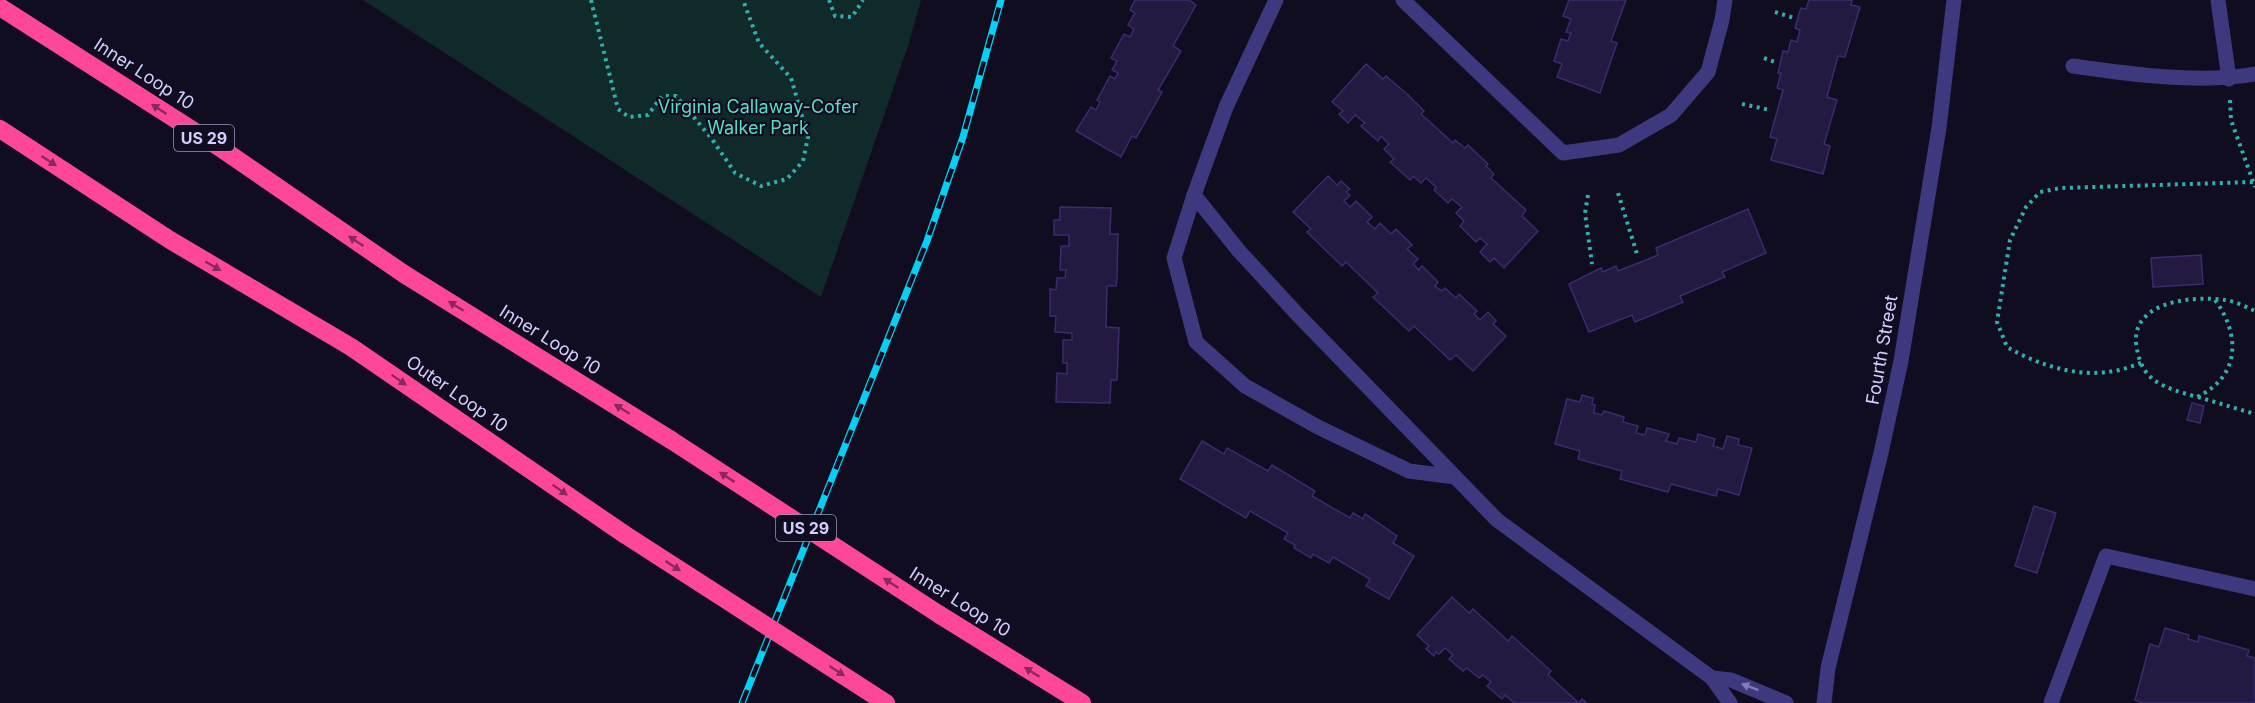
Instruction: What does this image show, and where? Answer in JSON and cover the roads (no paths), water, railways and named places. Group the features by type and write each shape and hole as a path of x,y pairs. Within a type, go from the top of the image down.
{"highway":[{"name":"Inner Loop 10","path":"0,7 222,149 404,274 671,440 940,615 1082,703"},
{"name":"Outer Loop 10","path":"0,129 170,240 351,347 624,534 886,703"}],"street":[{"path":"1276,0 1226,107 1174,258 1196,342 1245,386 1318,427 1409,471 1455,477"},
{"path":"1403,0 1563,153 1620,145 1671,115 1708,72 1725,0"},
{"name":"Fourth Street","path":"1824,703 1828,668 1881,453 1901,361 1939,128 1954,0"},
{"path":"2218,0 2229,79"},
{"path":"2073,66 2122,73 2229,79 2255,74"},
{"path":"1194,195 1239,251 1298,315 1497,520 1712,678 1724,700"},
{"path":"2051,703 2106,556 2255,589"},
{"path":"1712,678 1731,680 1786,703"}],"railway":[{"path":"742,703 927,241 963,137 1001,0"}],"park label":[{"name":"Virginia Callaway-Cofer Walker Park","path":"758,117"}]}
